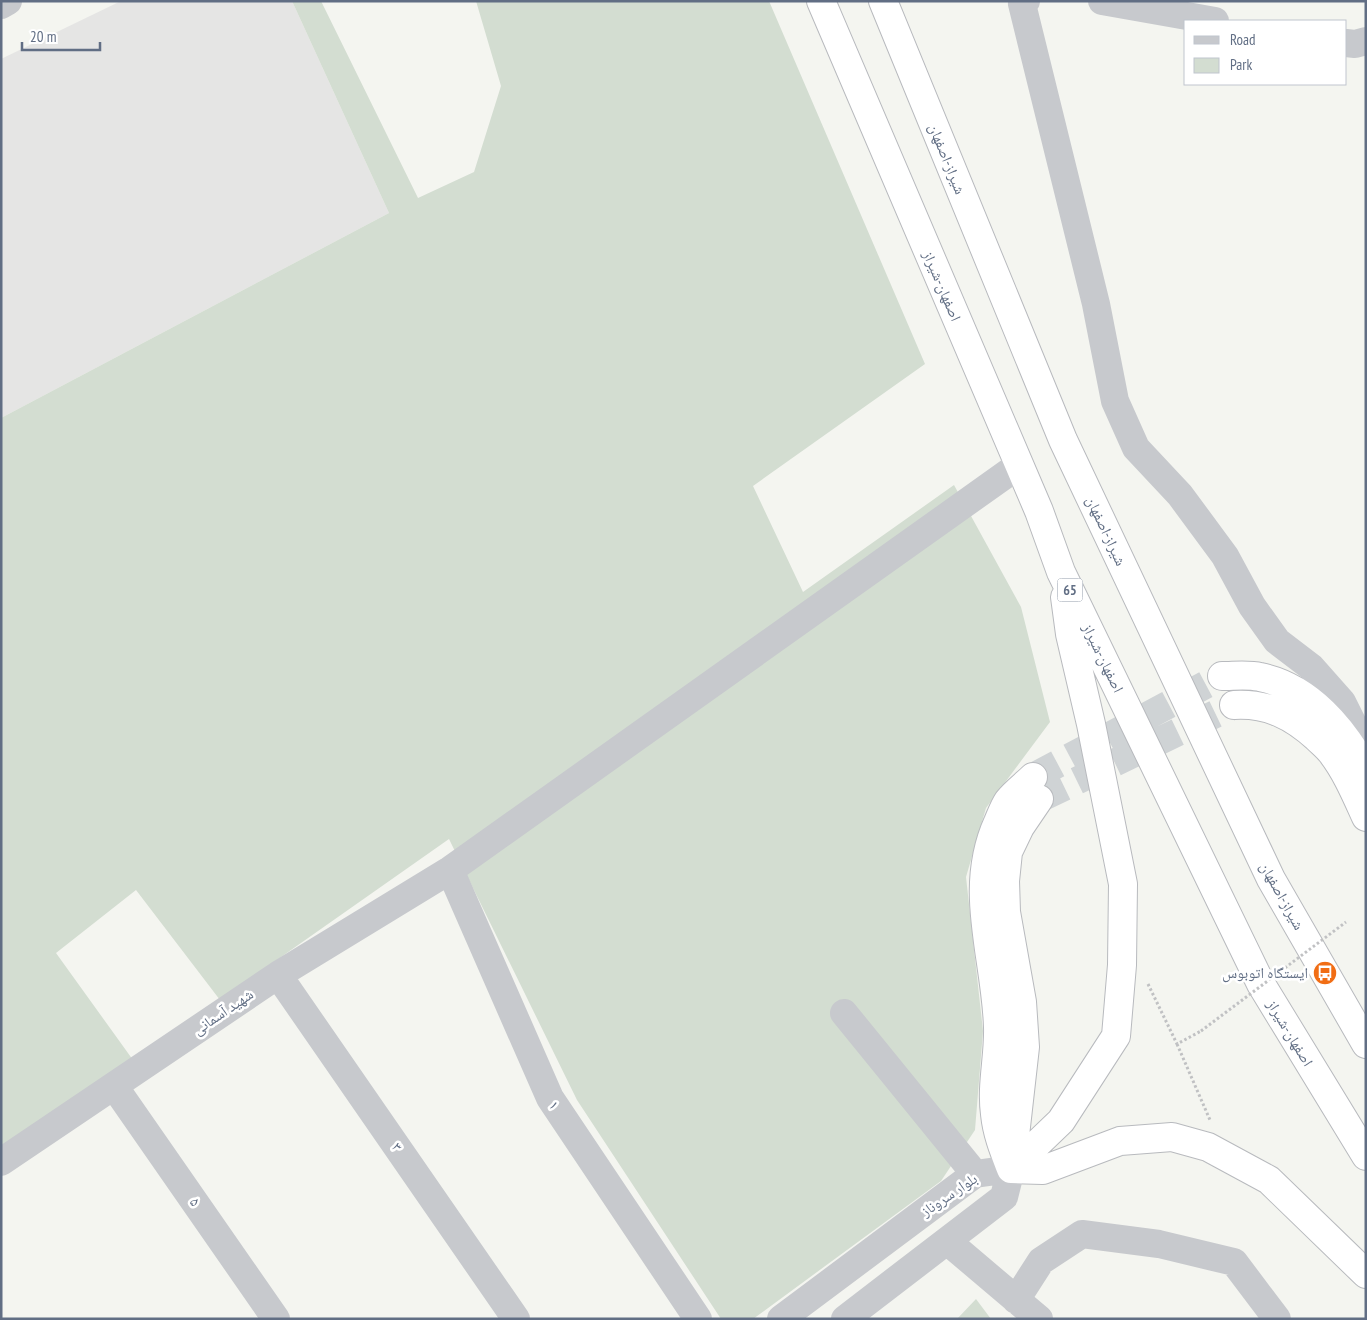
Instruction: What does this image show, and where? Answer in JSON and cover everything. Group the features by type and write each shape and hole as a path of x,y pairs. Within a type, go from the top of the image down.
{"highway":[{"name":"اصفهان-شیراز","path":"821,1 1039,511 1061,572 1261,984 1366,1156"},
{"name":"شیراز-اصفهان","path":"883,1 1063,440 1271,879 1366,1044"},
{"path":"1011,1169 1061,1122 1116,1036 1122,965 1123,884 1091,724 1070,634 1061,572"},
{"path":"1222,676 1258,676 1284,683 1310,700 1332,720 1366,772"},
{"path":"1234,705 1248,704 1272,708 1302,724 1331,751 1354,790 1366,817"},
{"path":"1011,1169 1025,1047 1022,1002 1006,912 1005,880 1008,852 1036,788"},
{"path":"1011,1169 1043,1170 1120,1141 1172,1137 1208,1147 1269,1180 1366,1274"}],"street":[{"path":"1,5 8,1"},
{"path":"1026,1 1022,4 1096,304 1115,401 1136,448 1186,503 1225,556 1252,606 1276,641 1311,667 1342,702 1366,750"},
{"path":"1102,1 1208,20"},
{"path":"1347,43 1355,44 1366,41"},
{"name":"شهید آسمانی","path":"1,1162 278,975 450,870 1019,464"},
{"name":"۱","path":"450,870 550,1098 698,1319"},
{"name":"۳","path":"278,975 516,1319"},
{"path":"844,1013 975,1174"},
{"name":"۵","path":"114,1086 276,1319"},
{"path":"845,1319 1004,1197 1011,1169"},
{"name":"بلوار سروناز","path":"781,1319 975,1174 1011,1169"},
{"path":"1016,1300 1041,1262 1082,1234 1159,1244 1234,1262 1277,1319"},
{"path":"947,1241 1039,1319"}],"path":[{"path":"1177,1044 1201,1031 1346,922"},
{"path":"1122,965 1146,980 1177,1044 1211,1122 1208,1147"}],"shaded area":[{"path":"121,1 292,1 389,213 1,418 1,59"}],"green space":[{"path":"292,1 321,1 418,198 474,172 501,86 476,1 769,1 925,364 753,486 803,592 954,485 1021,607 1050,722 986,808 966,877 983,1031 975,1130 941,1181 753,1319 721,1319 577,1100 449,839 220,1000 136,890 56,953 133,1060 1,1151 1,418 389,213"},
{"path":"976,1299 991,1319 957,1319"}],"tunnel":[{"path":"1033,777 1222,676"},
{"path":"1039,799 1234,705"}],"place":[{"name":"ایستگاه اتوبوس","path":"1325,973"}]}
